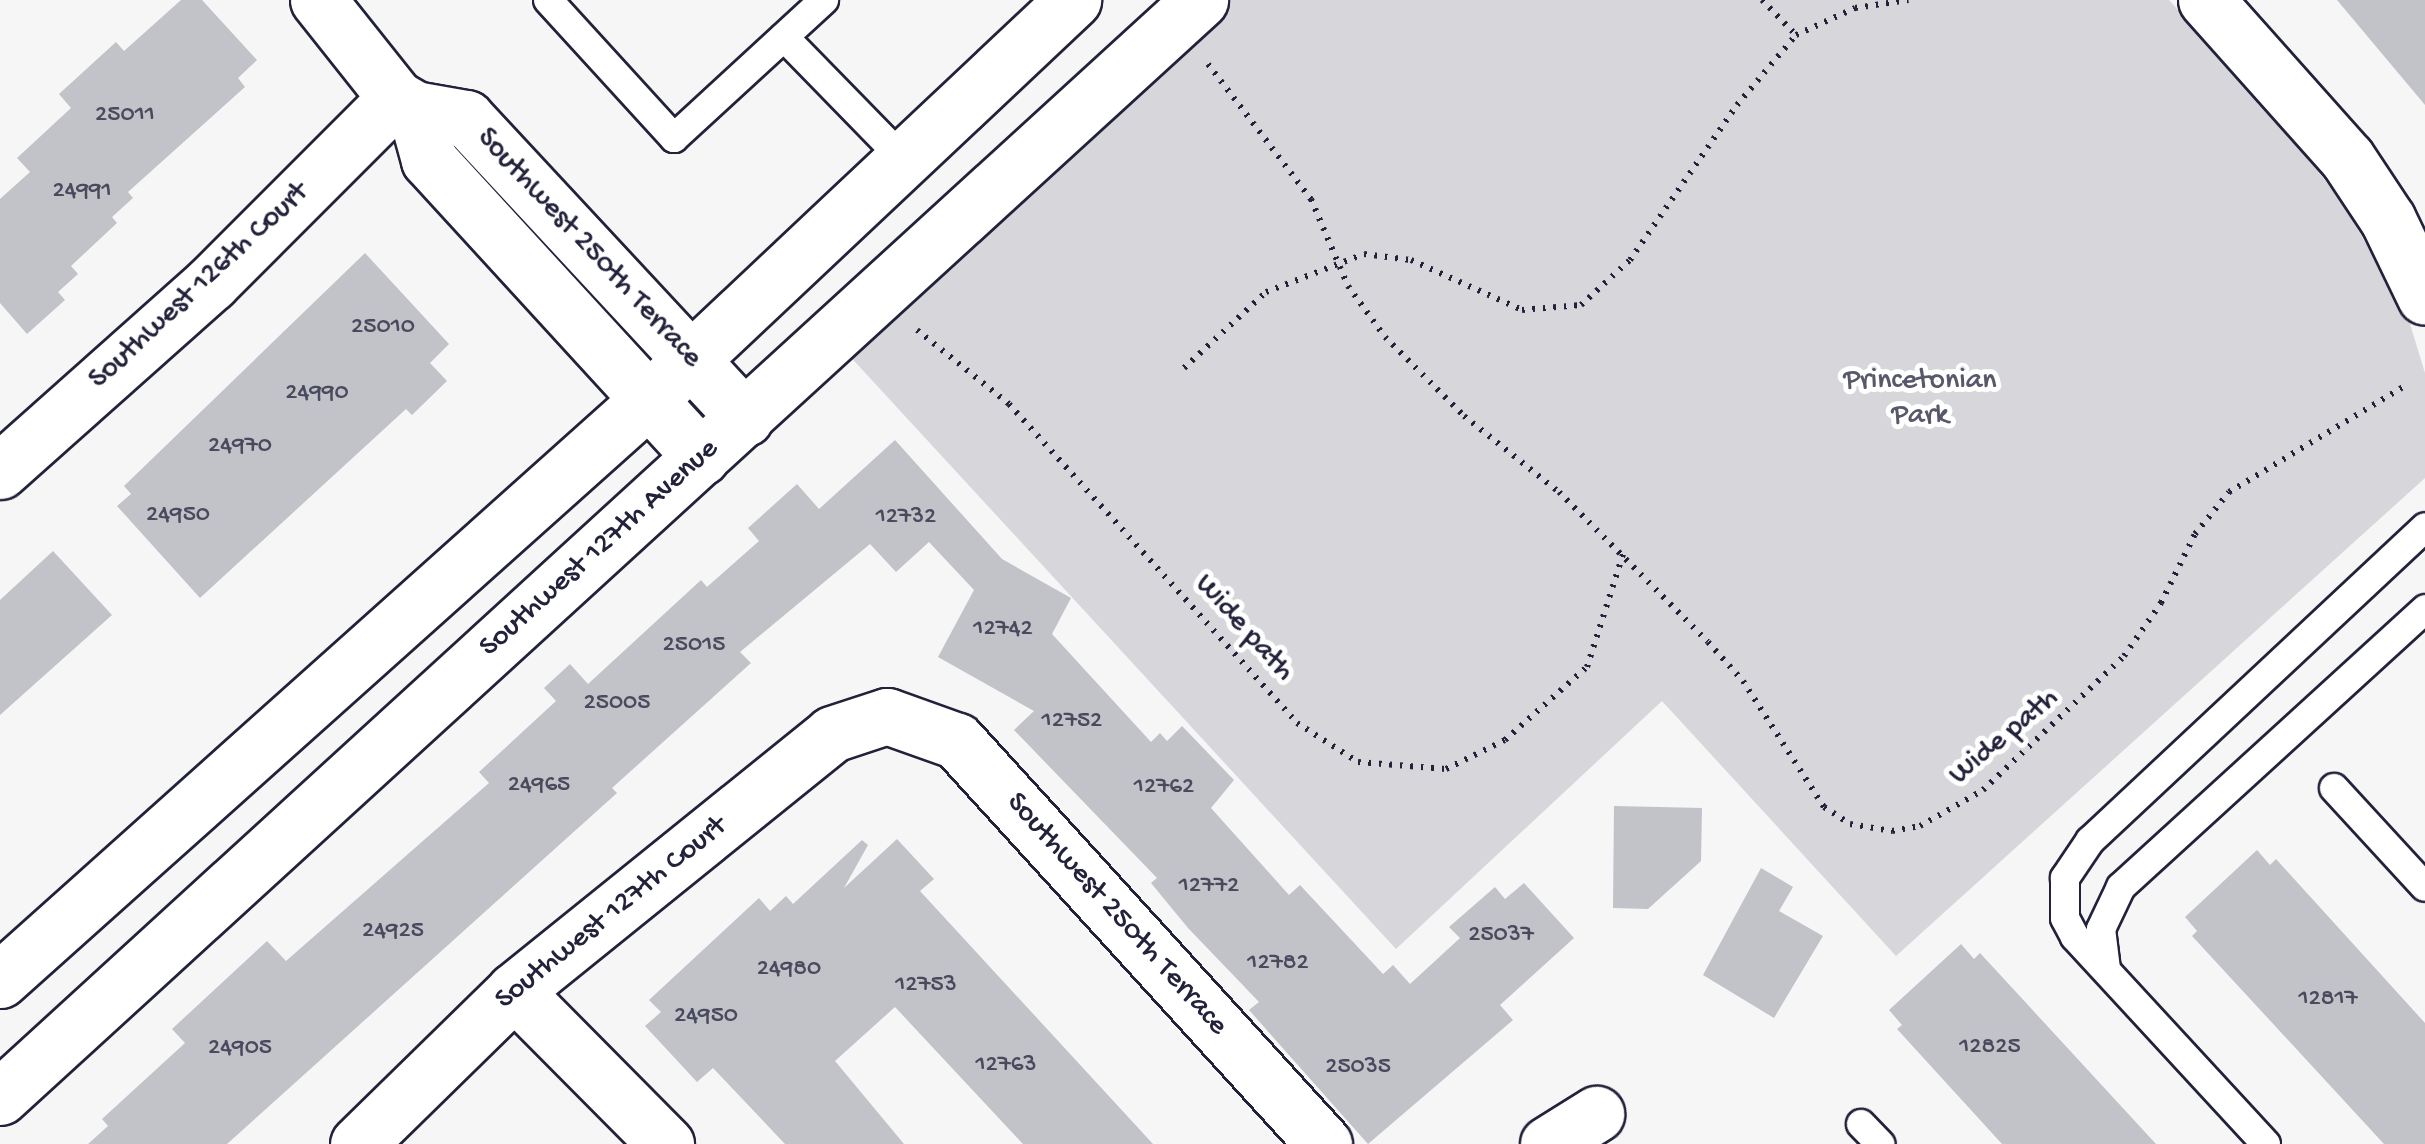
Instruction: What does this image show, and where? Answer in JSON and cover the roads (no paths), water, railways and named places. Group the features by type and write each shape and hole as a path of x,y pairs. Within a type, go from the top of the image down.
{"street":[{"name":"Southwest 250th Terrace","path":"318,0 405,104 429,160 701,457"},
{"path":"0,980 692,360 1073,0"},
{"name":"Southwest 127th Avenue","path":"0,1098 1200,0"},
{"path":"2206,0 2346,158 2388,220 2425,297"},
{"name":"Southwest 250th Terrace","path":"405,104 466,118 746,418"},
{"name":"Southwest 126th Court","path":"0,471 405,104"},
{"name":"Southwest 250th Terrace","path":"887,716 957,742 1324,1144"},
{"name":"Southwest 127th Court","path":"358,1144 514,991 832,734 887,716"},
{"path":"514,991 666,1144"},
{"path":"1548,1144 1596,1114"}],"lane":[{"path":"548,0 674,138 824,0"},
{"path":"784,37 904,160"},
{"path":"2266,1144 2106,969 2066,918 2065,878 2073,860 2425,527"},
{"path":"2106,969 2101,929 2122,887 2425,609"},
{"path":"2334,788 2425,887"}],"park label":[{"name":"Princetonian Park","path":"1920,399"}]}
